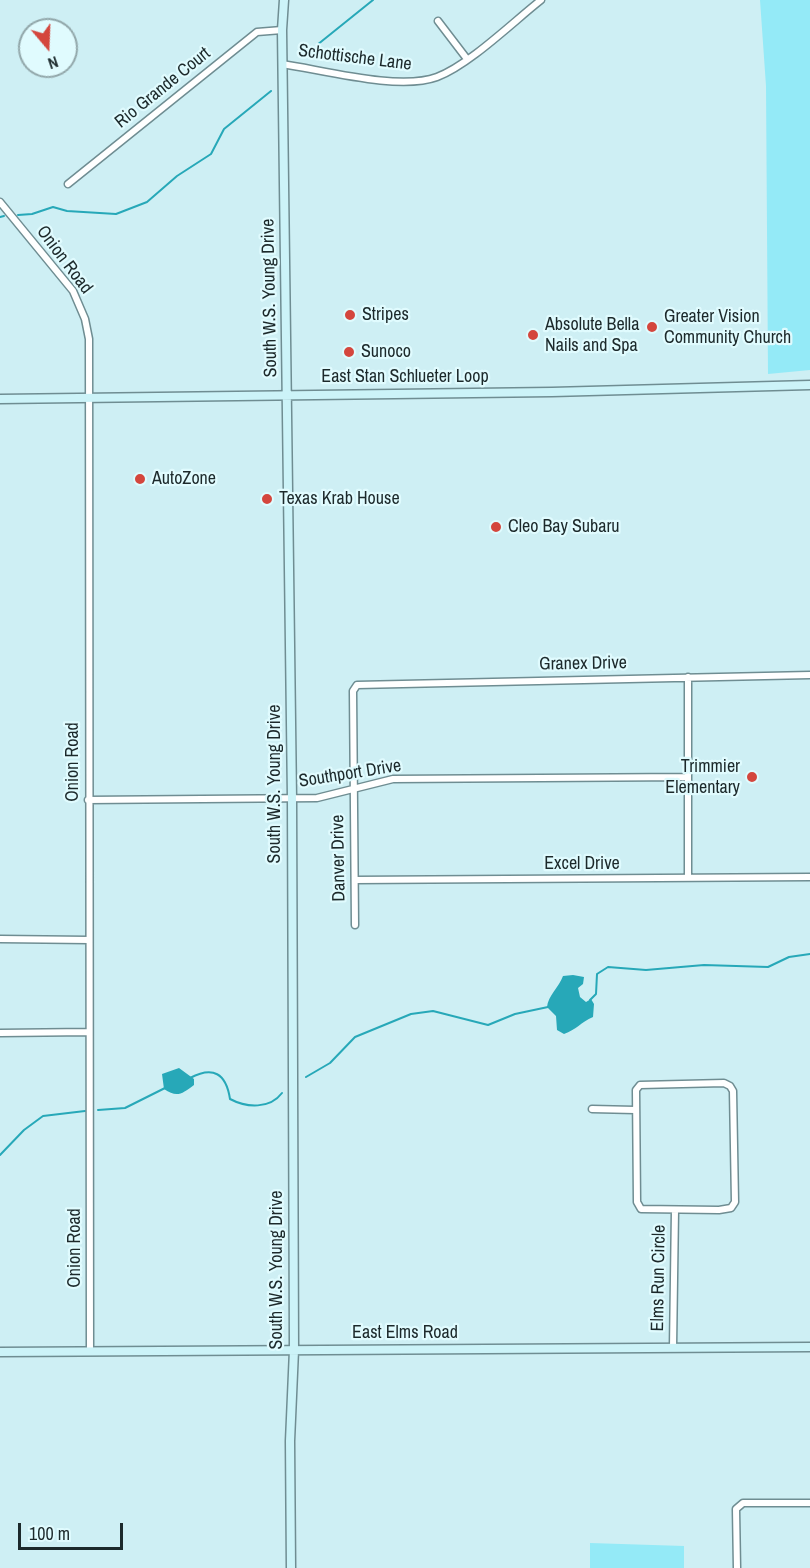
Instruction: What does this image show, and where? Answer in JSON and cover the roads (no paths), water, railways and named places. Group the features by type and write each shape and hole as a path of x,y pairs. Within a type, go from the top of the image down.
{"main road":[{"name":"South W.S. Young Drive","path":"284,0 282,64 292,799 294,1350 290,1442 291,1568"},
{"name":"East Stan Schlueter Loop","path":"0,399 689,390 810,385"},
{"name":"East Elms Road","path":"0,1352 810,1347"}],"street":[{"name":"Schottische Lane","path":"282,64 413,82 445,74 540,0"},
{"path":"438,21 467,59"},
{"name":"Rio Grande Court","path":"68,184 257,32 282,30"},
{"name":"Onion Road","path":"0,202 72,291 81,306 89,339 90,1351"},
{"name":"Granex Drive","path":"357,685 810,675"},
{"path":"688,677 688,878"},
{"name":"Danver Drive","path":"355,925 353,692 357,685"},
{"name":"Southport Drive","path":"88,800 327,797 393,780 688,777"},
{"name":"Excel Drive","path":"355,880 810,877"},
{"path":"0,939 89,940"},
{"path":"0,1033 89,1032"},
{"name":"Elms Run Circle","path":"724,1083 733,1091 735,1202 730,1208 719,1210 675,1210 649,1211 641,1209 637,1202 636,1090 640,1085 724,1083"},
{"path":"592,1109 635,1110"},
{"name":"Elms Run Circle","path":"673,1347 675,1210"},
{"path":"737,1568 736,1509 742,1503 810,1503"}],"waterway":[{"path":"317,45 373,0"},
{"path":"18,215 32,214 53,207 67,211 116,214 147,202 177,176 211,154 224,129 271,91"},
{"path":"0,217 4,216"},
{"path":"590,1000 596,994 597,974 608,967 646,970 704,965 768,967 789,957 810,954"},
{"path":"306,1077 330,1063 355,1037 411,1014 433,1011 488,1025 515,1014 548,1007"},
{"path":"190,1078 198,1074 217,1074 225,1083 230,1099 244,1104 265,1104 282,1093"},
{"path":"98,1110 125,1108 165,1088"},
{"path":"0,1155 24,1130 43,1116 85,1111"}],"place":[{"name":"Stripes","path":"350,315"},
{"name":"Greater Vision Community Church","path":"652,327"},
{"name":"Absolute Bella Nails and Spa","path":"533,335"},
{"name":"Sunoco","path":"349,352"},
{"name":"AutoZone","path":"140,479"},
{"name":"Texas Krab House","path":"267,499"},
{"name":"Cleo Bay Subaru","path":"496,527"},
{"name":"Trimmier Elementary","path":"752,777"}]}
